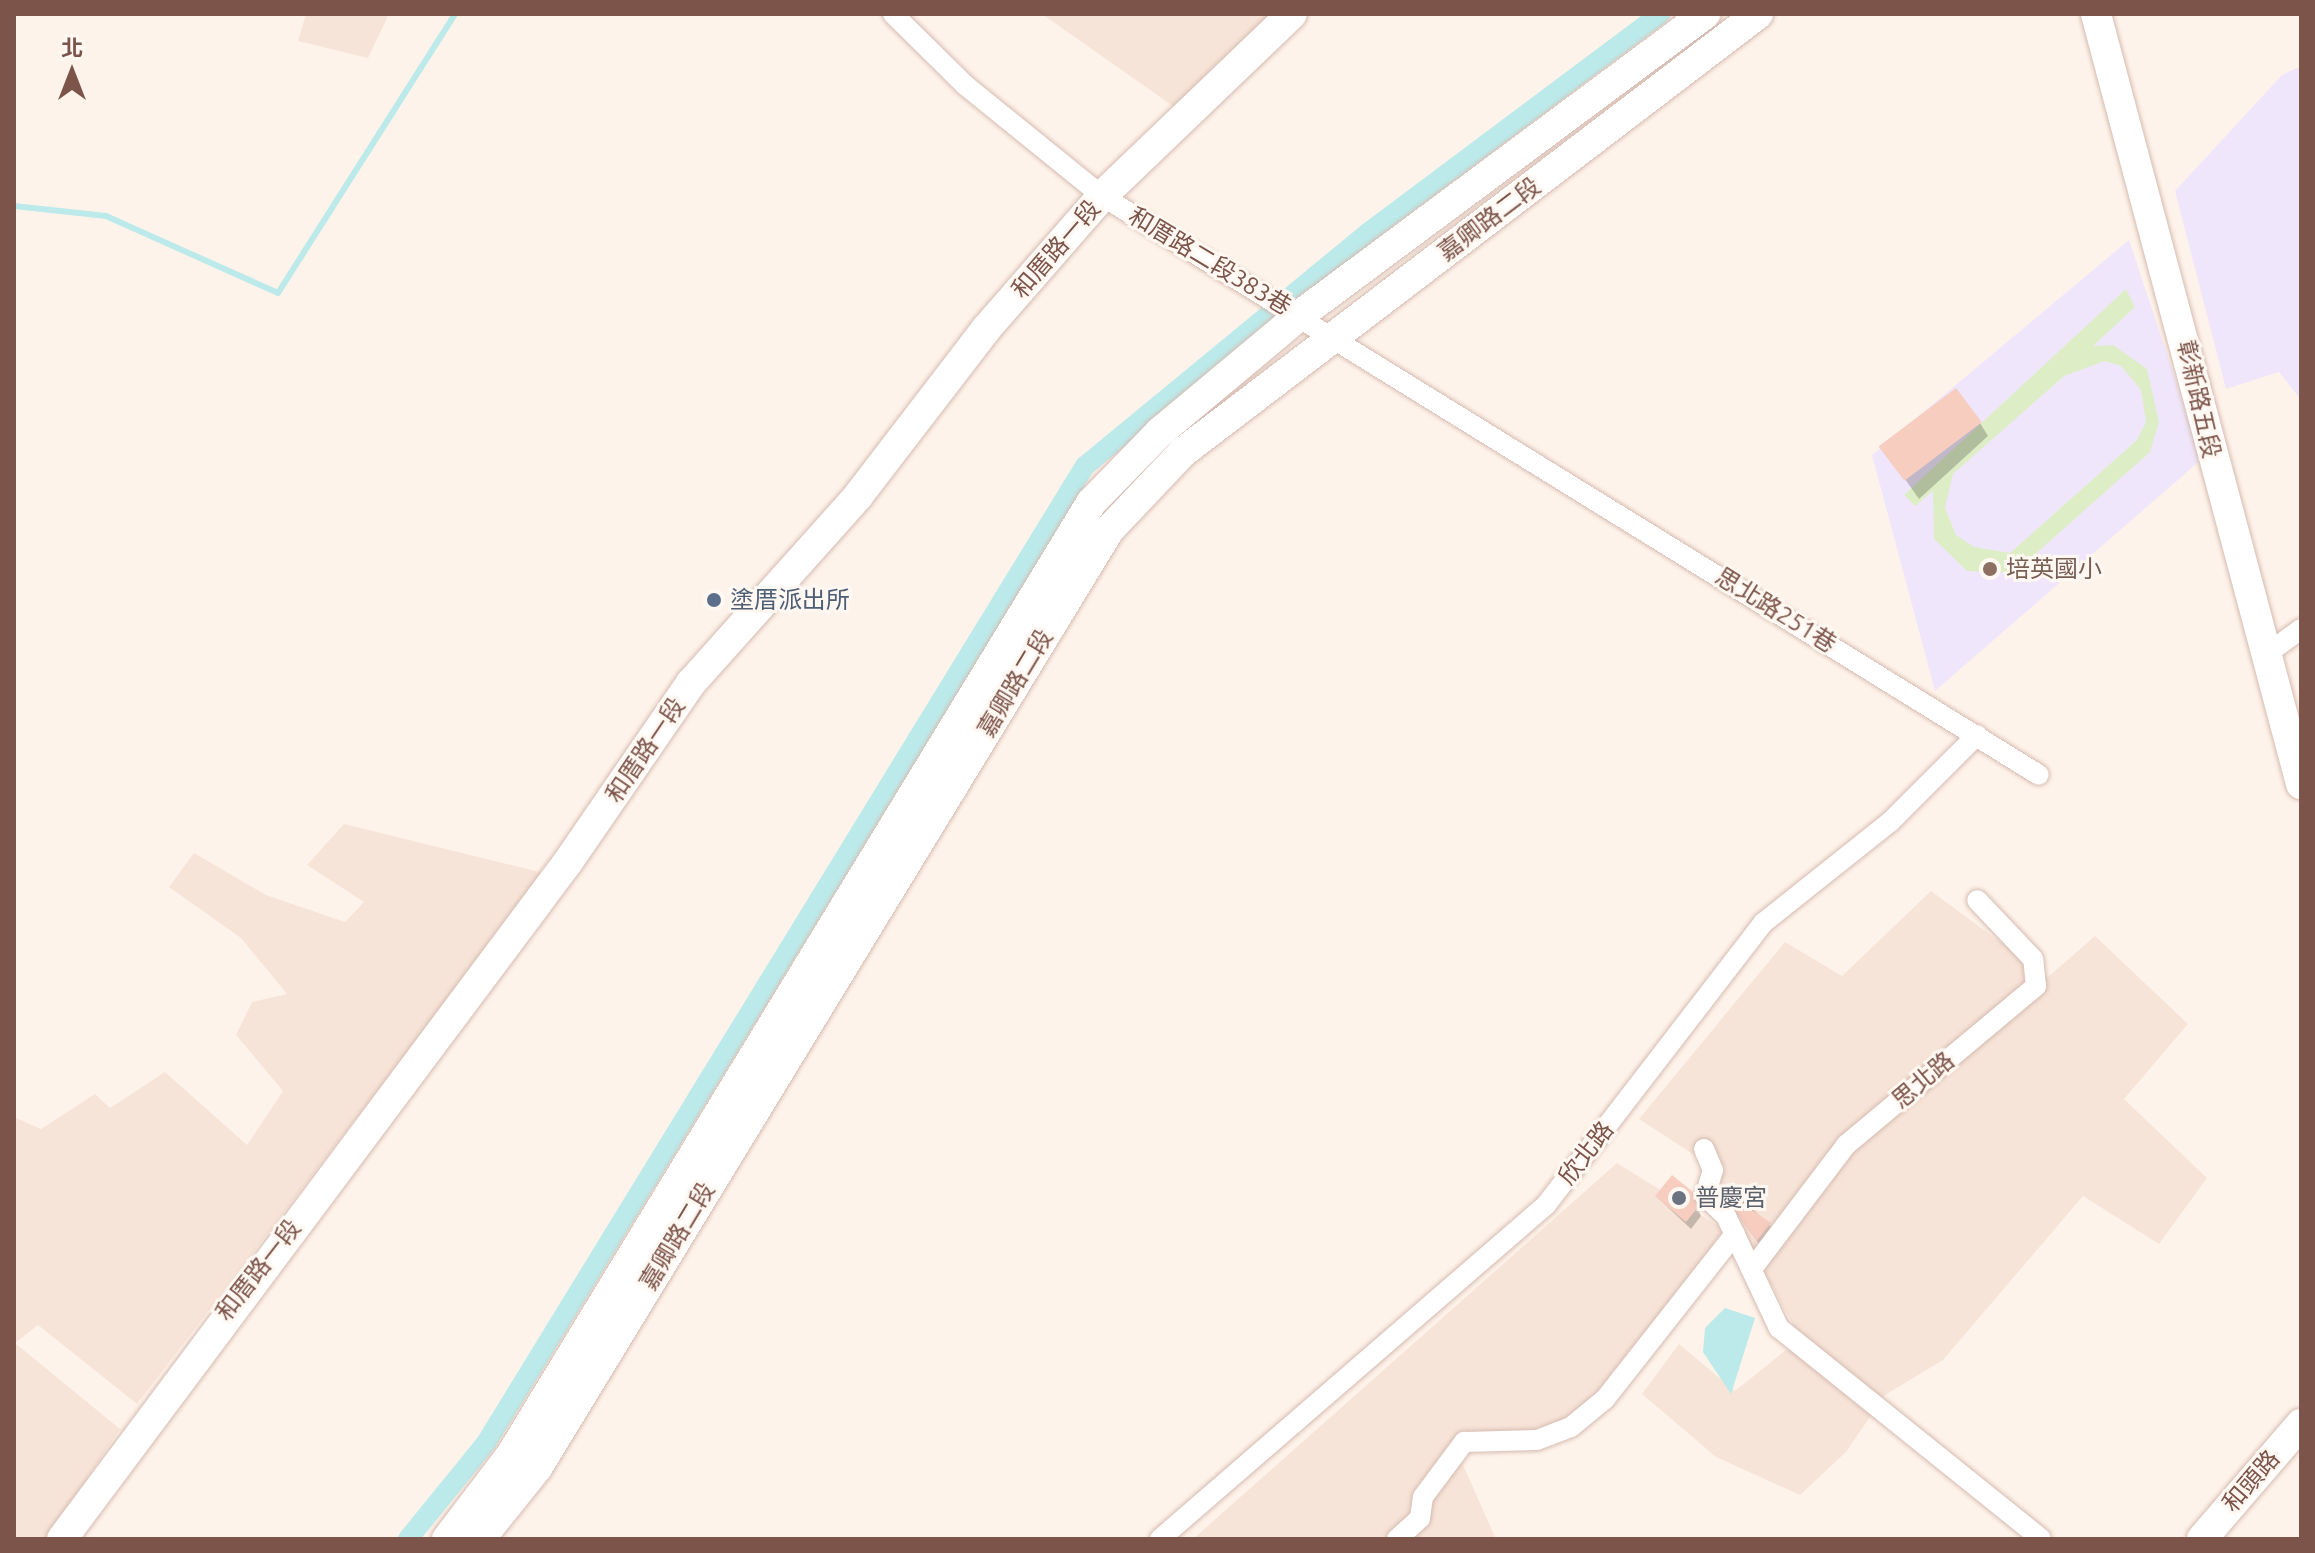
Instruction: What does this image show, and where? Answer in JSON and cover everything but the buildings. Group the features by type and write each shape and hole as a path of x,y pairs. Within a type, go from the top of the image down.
{"street":[{"name":"和厝路二段383巷","path":"893,14 965,85 1102,196 1513,445"},
{"name":"和厝路一段","path":"62,1539 568,862 691,683 858,496 986,329 1102,196 1292,14"},
{"name":"嘉卿路二段","path":"447,1539 511,1455 1091,503 1160,432 1293,311 1705,14"},
{"name":"嘉卿路二段","path":"480,1539 537,1468 1109,530 1183,452 1758,14"},
{"name":"彰新路五段","path":"2096,14 2264,656 2301,784"},
{"name":"思北路251巷","path":"1513,445 2039,775"},
{"path":"2264,656 2301,629"},
{"name":"欣北路","path":"1160,1539 1546,1205 1763,923 1890,822 1977,735"},
{"name":"思北路","path":"1752,1269 1846,1145 2036,986 2033,959 1977,900"},
{"path":"1704,1149 1713,1170 1705,1196 1735,1234 1779,1328 2041,1539"},
{"path":"1397,1539 1420,1518 1423,1497 1464,1442 1537,1440 1571,1427 1605,1399 1735,1234"},
{"name":"和頭路","path":"2202,1539 2301,1424"}],"shaded area":[{"path":"306,14 389,14 368,58 298,41"},
{"path":"1042,14 1287,14 1187,116"},
{"path":"2301,66 2301,400 2279,372 2226,389 2175,191 2282,75"},
{"name":"培英國小","path":"2129,240 2202,459 1935,691 1872,455"},
{"path":"344,824 544,873 137,1404 38,1325 15,1343 120,1429 47,1539 14,1539 14,1117 41,1129 95,1094 110,1108 165,1072 247,1145 283,1091 236,1035 252,1002 287,994 241,938 169,887 194,853 266,895 345,922 364,902 307,865"},
{"path":"1931,891 2048,977 2095,936 2188,1024 2124,1099 2207,1178 2159,1244 2083,1196 1943,1360 1885,1395 1846,1452 1800,1495 1716,1457 1642,1394 1679,1344 1735,1391 1801,1338 1702,1160 1639,1119 1785,942 1842,976"},
{"path":"1617,1163 1728,1232 1652,1357 1538,1440 1455,1447 1496,1539 1193,1539"}],"green space":[{"path":"2126,289 2135,307 2093,346 2113,345 2147,369 2159,422 2150,452 2014,573 1967,571 1934,539 1933,491 1915,506 1904,495","holes":["2105,361 2121,366 2141,390 2146,422 2137,440 2010,553 1974,547 1956,535 1945,508 1953,474 2064,376"]}],"water":[{"path":"1725,1308 1755,1318 1731,1394 1703,1352 1705,1328"}],"waterway":[{"path":"14,206 106,216 278,293 455,14"},
{"path":"408,1539 486,1443 1085,466 1369,232 1660,14"}],"place":[{"name":"培英國小","path":"1990,569"},
{"name":"塗厝派出所","path":"714,600"},
{"name":"普慶宮","path":"1679,1198"}]}
